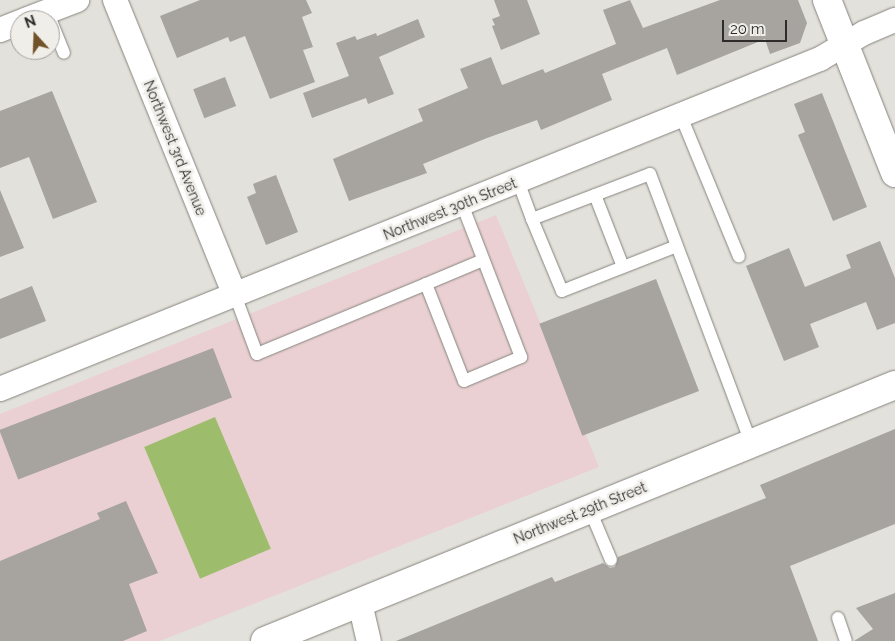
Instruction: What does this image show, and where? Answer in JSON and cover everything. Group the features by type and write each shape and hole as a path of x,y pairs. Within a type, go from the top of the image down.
{"street":[{"path":"53,10 77,0"},
{"name":"Northwest 3rd Avenue","path":"115,0 235,295"},
{"path":"827,0 895,173"},
{"name":"Northwest 30th Street","path":"0,389 820,59 895,20"},
{"name":"Northwest 29th Street","path":"266,641 895,385"},
{"path":"360,602 369,641"}],"lane":[{"path":"60,43 64,53"},
{"path":"681,116 739,257"},
{"path":"532,219 650,174 751,443"},
{"path":"518,181 562,291 677,246"},
{"path":"595,195 623,267"},
{"path":"426,284 464,381 521,358 462,204"},
{"path":"235,295 257,354 484,260"},
{"path":"590,510 611,560"},
{"path":"838,618 846,641"}],"shaded area":[{"path":"496,215 599,467 160,641 0,641 0,414"}],"green space":[{"path":"215,417 271,549 200,579 144,447"}],"building":[{"path":"200,0 306,0 312,13 302,17 313,47 303,50 315,82 270,99 245,36 230,42 228,37 177,58 160,16"},
{"path":"494,0 527,0 540,34 501,50 492,26 495,25 492,19 500,16"},
{"path":"630,0 643,28 720,0 798,0 807,23 800,43 770,54 765,39 677,75 667,48 602,74 612,100 541,130 537,120 487,138 423,164 427,173 349,201 333,159 423,121 418,109 468,88 460,69 491,57 502,85 543,69 545,73 616,44 603,10"},
{"path":"418,19 425,37 379,57 394,94 368,104 366,98 312,118 303,93 349,76 336,43 355,36 357,40 376,33 377,36"},
{"path":"225,77 236,106 204,118 193,89"},
{"path":"52,91 97,202 53,219 29,157 0,168 0,111"},
{"path":"822,93 867,207 833,221 798,135 805,132 794,104"},
{"path":"276,175 298,232 266,245 247,197 256,193 253,184"},
{"path":"0,190 24,248 0,257"},
{"path":"880,241 895,278 895,323 877,330 866,302 810,324 819,347 784,361 746,266 789,248 805,287 851,268 846,255"},
{"path":"656,279 699,391 582,436 539,324"},
{"path":"32,286 46,321 0,339 0,299"},
{"path":"213,348 232,397 18,480 0,430"},
{"path":"895,429 895,524 790,566 818,641 396,641 552,577 555,582 603,563 610,568 615,567 618,557 766,498 760,485"},
{"path":"126,501 158,573 129,584 147,631 123,641 0,641 0,561 100,519 97,513"},
{"path":"895,593 895,641 854,641 873,629 856,608"}]}
